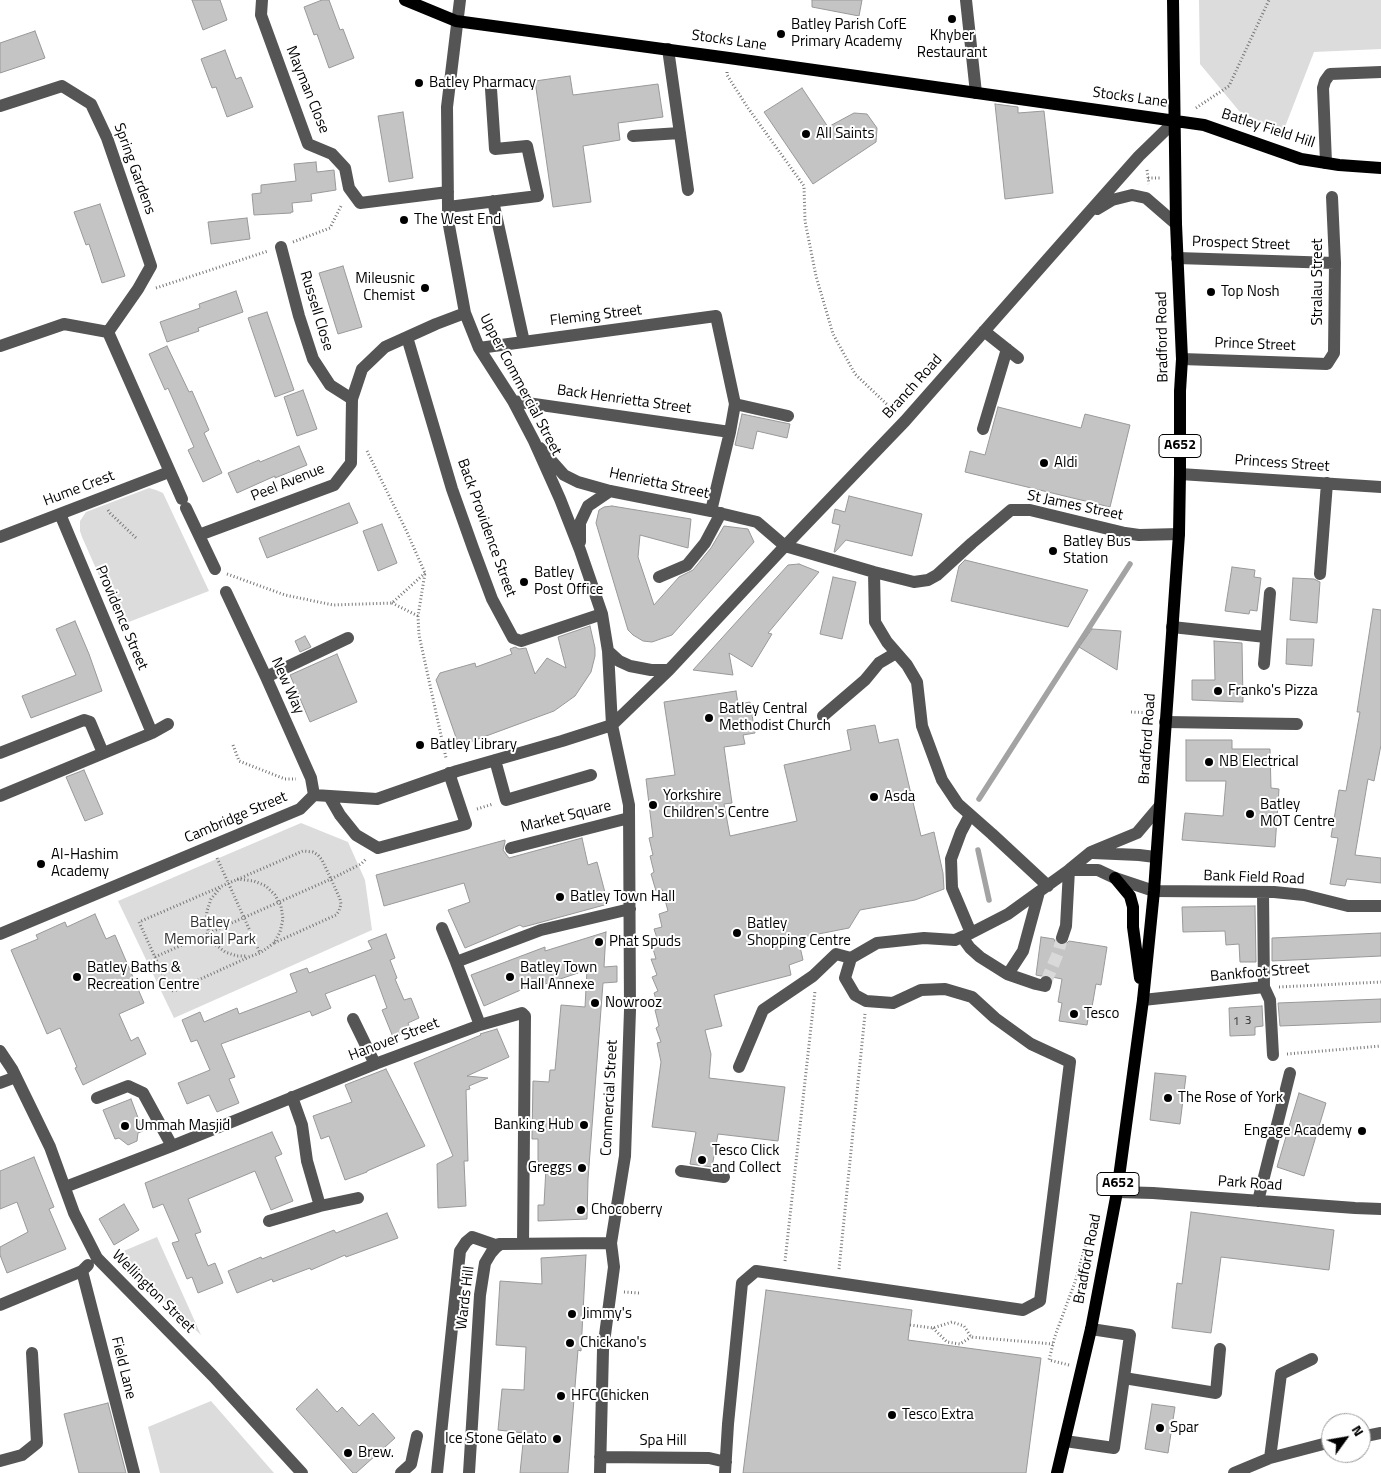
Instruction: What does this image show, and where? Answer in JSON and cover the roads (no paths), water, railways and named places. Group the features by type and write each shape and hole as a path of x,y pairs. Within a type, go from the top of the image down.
{"main road":[{"name":"Stocks Lane","path":"405,0 456,21 1175,121"},
{"name":"Bradford Road","path":"1057,1473 1091,1329 1117,1192 1143,1000 1154,891 1179,534 1182,359 1176,224 1173,0"},
{"name":"Batley Field Hill","path":"1175,121 1204,125 1301,159 1381,168"},
{"path":"1115,878 1130,896 1143,1000"}],"street":[{"name":"Mayman Close","path":"262,0 261,14 308,144 332,154 345,168 349,188 360,203 448,192"},
{"name":"Upper Commercial Street","path":"460,0 447,107 448,220 464,313 479,348 534,441 580,550 602,614 608,651 612,725"},
{"path":"966,0 976,93"},
{"path":"668,50 688,190"},
{"path":"1326,163 1323,88 1325,81 1330,74 1381,72"},
{"name":"Spring Gardens","path":"0,106 62,86 91,104 107,138 150,266 138,289 108,332"},
{"path":"448,207 538,196 528,146 495,149 491,89"},
{"name":"Branch Road","path":"612,725 669,670 905,421 1139,156 1175,121"},
{"path":"633,136 680,133"},
{"path":"1084,218 1112,200 1132,195 1146,198 1176,224"},
{"name":"Stralau Street","path":"1327,364 1334,353 1335,263 1332,197"},
{"path":"493,201 524,342"},
{"name":"Russell Close","path":"281,247 299,316 313,359 330,385 352,399"},
{"name":"Prospect Street","path":"1177,258 1335,263"},
{"name":"Peel Avenue","path":"199,535 334,485 351,464 352,399 362,369 385,347 464,313"},
{"name":"Fleming Street","path":"479,348 716,316 735,404"},
{"path":"0,346 64,324 108,332 215,569"},
{"path":"984,331 1018,358"},
{"name":"Back Providence Street","path":"407,337 452,489 492,599 513,638 521,641 602,614"},
{"path":"983,429 1007,349"},
{"name":"Prince Street","path":"1182,359 1327,364"},
{"name":"Back Henrietta Street","path":"512,401 730,432"},
{"path":"659,577 686,565 705,544 716,512 735,404 788,416"},
{"name":"Henrietta Street","path":"534,441 564,475 578,482 610,491 757,522 785,546"},
{"name":"Hume Crest","path":"0,537 170,472"},
{"name":"Princess Street","path":"1180,474 1381,487"},
{"path":"1320,574 1327,483"},
{"path":"580,550 580,523 588,506 610,491"},
{"name":"St James Street","path":"785,546 914,582 928,580 937,575 1011,510 1030,510 1125,533 1139,535 1179,534"},
{"name":"Providence Street","path":"60,514 152,733"},
{"path":"874,572 875,622 887,642 907,665 917,682 922,726 942,780 958,804 1043,889"},
{"name":"New Way","path":"226,592 311,778 314,795"},
{"path":"1264,664 1270,593"},
{"path":"1172,627 1266,636"},
{"path":"266,676 348,638"},
{"path":"608,651 619,661 630,666 651,670 669,670"},
{"path":"824,716 865,680 879,663 896,652"},
{"path":"1166,718 1297,724"},
{"path":"0,753 84,720 90,722 103,753"},
{"path":"0,796 152,733 168,724"},
{"path":"314,795 377,799 449,774 612,725"},
{"name":"Commercial Street","path":"600,1473 603,1350 614,1267 611,1243 625,1156 630,1010 629,805 612,725"},
{"path":"491,761 506,800 591,775"},
{"path":"329,796 340,815 356,835 378,848 466,824 449,774"},
{"name":"Cambridge Street","path":"0,934 300,809 314,795"},
{"path":"725,1468 742,1283 756,1271 1023,1310 1040,1301 1070,1062 1032,1044 995,1018 972,996 945,989 921,990 893,1003 866,1001 855,995 845,978 851,958 877,943 924,938 955,940 966,935 1008,914 1091,852 1137,833 1159,807"},
{"path":"970,815 961,832 951,859 952,888 970,948 980,957 1008,974 1045,986 1046,982"},
{"name":"Market Square","path":"511,848 629,818"},
{"path":"1091,852 1156,858"},
{"path":"1062,938 1066,926 1069,870"},
{"name":"Bank Field Road","path":"1069,870 1098,870 1115,878 1154,891 1264,892 1304,895 1348,906 1381,906"},
{"path":"1008,974 1023,951 1043,889"},
{"path":"1264,892 1264,987 1270,1000 1272,1055"},
{"path":"456,962 541,930 630,908"},
{"path":"442,928 480,1025"},
{"path":"739,1067 763,1010 813,976 836,954 851,958"},
{"name":"Bankfoot Street","path":"1143,1000 1264,987"},
{"name":"Hanover Street","path":"65,1187 375,1064 480,1025 522,1013 525,1016 523,1244"},
{"path":"353,1019 375,1064"},
{"name":"Wellington Street","path":"0,1051 12,1069 50,1147 74,1213 97,1258 213,1376 302,1473"},
{"path":"1258,1201 1290,1073"},
{"path":"0,1083 16,1077"},
{"path":"97,1098 128,1086 142,1093 172,1146"},
{"path":"292,1097 302,1125 307,1161 320,1206"},
{"path":"682,1172 724,1177"},
{"name":"Park Road","path":"1117,1192 1381,1209"},
{"path":"269,1221 320,1206 358,1198"},
{"path":"437,1473 460,1251 466,1242 472,1237 498,1246 499,1244 611,1243"},
{"name":"Wards Hill","path":"470,1473 480,1295 485,1263 498,1246"},
{"path":"0,1305 82,1271 97,1258"},
{"name":"Field Lane","path":"82,1271 134,1473"},
{"path":"1065,1441 1114,1448 1130,1335 1091,1329"},
{"path":"1124,1378 1216,1393 1220,1349"},
{"path":"0,1461 22,1455 37,1443 32,1353"},
{"path":"1270,1458 1281,1374 1312,1359"},
{"path":"402,1473 411,1464 417,1436"},
{"path":"1234,1473 1270,1458 1321,1445"},
{"name":"Spa Hill","path":"600,1457 709,1458 725,1468"}],"waterway":[{"path":"979,799 1130,564"},
{"path":"978,850 989,900"}],"tunnel":[{"path":"1046,982 1062,938"}],"place":[{"name":"Khyber Restaurant","path":"952,19"},
{"name":"Batley Parish CofE Primary Academy","path":"781,34"},
{"name":"Batley Pharmacy","path":"419,83"},
{"name":"All Saints","path":"806,134"},
{"name":"The West End","path":"404,220"},
{"name":"Mileusnic Chemist","path":"425,288"},
{"name":"Top Nosh","path":"1211,292"},
{"name":"Aldi","path":"1044,463"},
{"name":"Batley Bus Station","path":"1053,551"},
{"name":"Batley Post Office","path":"524,582"},
{"name":"Franko's Pizza","path":"1218,691"},
{"name":"Batley Central Methodist Church","path":"709,718"},
{"name":"Batley Library","path":"420,745"},
{"name":"NB Electrical","path":"1209,762"},
{"name":"Asda","path":"874,797"},
{"name":"Yorkshire Children's Centre","path":"653,805"},
{"name":"Batley MOT Centre","path":"1250,814"},
{"name":"Al-Hashim Academy","path":"41,864"},
{"name":"Batley Town Hall","path":"560,897"},
{"name":"Batley Shopping Centre","path":"737,933"},
{"name":"Phat Spuds","path":"599,942"},
{"name":"Batley Baths & Recreation Centre","path":"77,977"},
{"name":"Batley Town Hall Annexe","path":"510,977"},
{"name":"Nowrooz","path":"595,1003"},
{"name":"Tesco","path":"1074,1014"},
{"name":"The Rose of York","path":"1168,1098"},
{"name":"Banking Hub","path":"584,1125"},
{"name":"Ummah Masjid","path":"125,1126"},
{"name":"Engage Academy","path":"1362,1131"},
{"name":"Tesco Click and Collect","path":"702,1160"},
{"name":"Greggs","path":"582,1168"},
{"name":"Chocoberry","path":"581,1210"},
{"name":"Jimmy's","path":"572,1314"},
{"name":"Chickano's","path":"570,1343"},
{"name":"HFC Chicken","path":"561,1396"},
{"name":"Tesco Extra","path":"892,1415"},
{"name":"Spar","path":"1160,1428"},
{"name":"Ice Stone Gelato","path":"557,1439"},
{"name":"Brew.","path":"348,1453"}],"park label":[{"name":"Batley Memorial Park","path":"210,932"}]}
